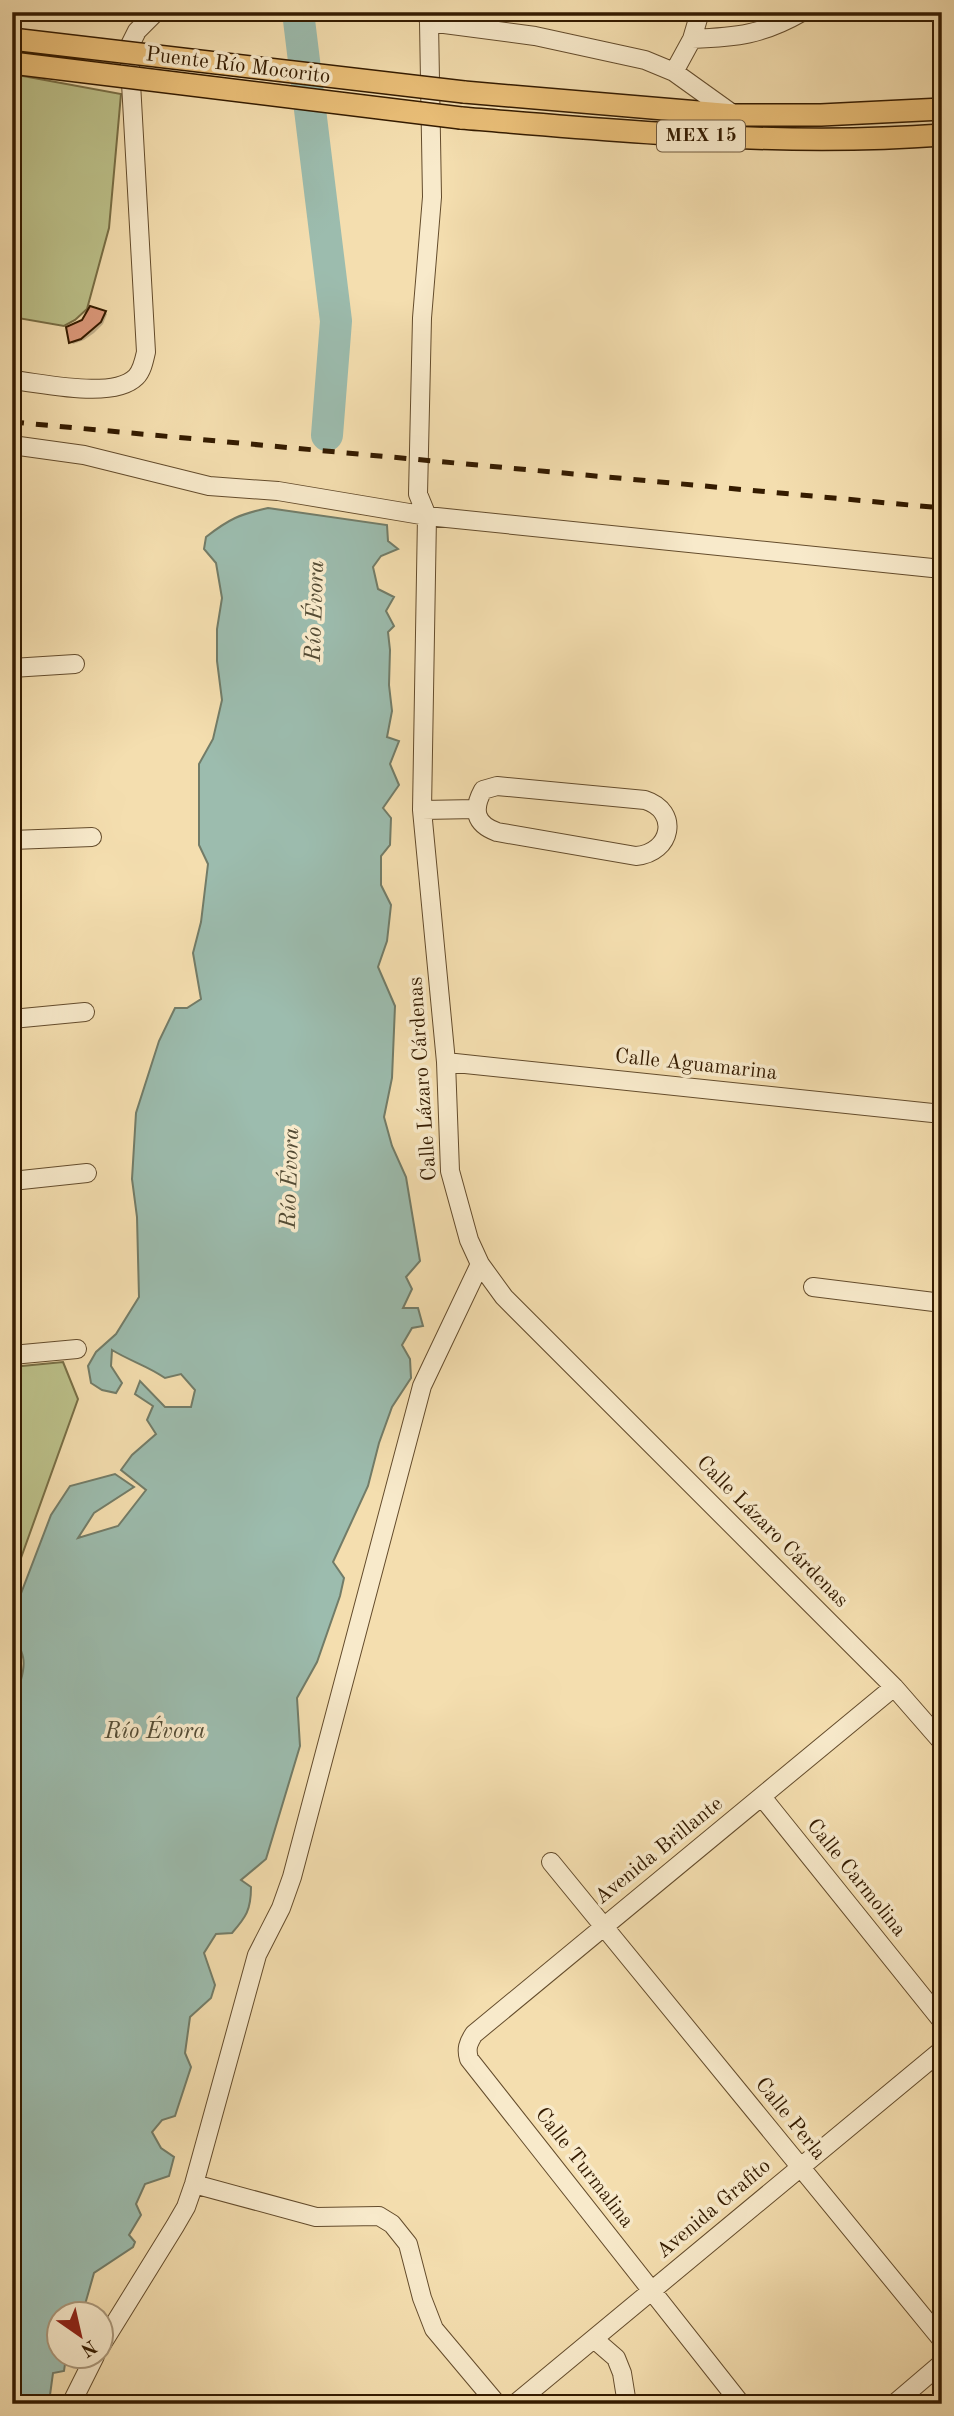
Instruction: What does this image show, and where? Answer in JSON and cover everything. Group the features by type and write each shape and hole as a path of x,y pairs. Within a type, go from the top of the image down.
{"main road":[{"name":"Puente Río Mocorito","path":"12,39 464,92 734,115"},
{"name":"Puente Río Mocorito","path":"12,63 461,118 724,137 880,138 942,135"},
{"name":"MEX 15","path":"734,115 834,115 942,109"}],"street":[{"path":"12,380 96,389 119,387 138,375 143,365 146,352 129,47 137,31 156,12"},
{"path":"674,72 692,39 700,12"},
{"path":"692,39 737,37 761,32 802,12"},
{"path":"428,17 535,36 645,60 674,72 734,115"},
{"name":"Calle Lázaro Cárdenas","path":"428,17 432,197 422,318 418,494 427,516 422,810 446,1062 450,1171 461,1218 480,1264 504,1297 894,1687 942,1742"},
{"path":"12,445 84,455 209,486 278,491 427,516 942,569"},
{"path":"12,668 75,664"},
{"path":"497,786 645,800 655,803 661,809 668,832 657,850 648,855 635,856 498,832 482,825 477,818 476,809 483,790 497,786"},
{"path":"422,810 476,809"},
{"path":"12,840 92,837"},
{"path":"12,1019 85,1012"},
{"name":"Calle Aguamarina","path":"446,1062 942,1114"},
{"path":"12,1181 87,1173"},
{"path":"116,2321 186,2207 257,1955 289,1885 422,1386 480,1264"},
{"path":"813,1287 942,1303"},
{"path":"12,1354 77,1349"},
{"name":"Avenida Brillante","path":"469,2059 469,2042 474,2034 894,1687"},
{"name":"Calle Carmolina","path":"762,1797 942,2021"},
{"name":"Calle Perla","path":"551,1863 942,2340"},
{"name":"Avenida Grafito","path":"515,2404 942,2050"},
{"name":"Calle Turmalina","path":"469,2059 741,2404"},
{"path":"194,2183 316,2217 379,2216 391,2224 408,2244 422,2298 434,2329 497,2404"},
{"path":"594,2339 616,2358 622,2373 627,2404"},
{"path":"894,2404 942,2363"},
{"path":"71,2404 88,2370"}],"green space":[{"path":"12,74 121,94 109,228 87,309 64,326 12,317"},
{"path":"63,1362 78,1399 12,1583 12,1367"}],"water":[{"name":"Río Évora","path":"268,508 387,525 388,541 398,549 381,556 373,567 378,589 394,597 386,611 394,626 388,632 392,711 387,737 399,741 390,764 399,785 383,808 391,818 390,845 381,856 381,885 391,905 387,941 378,967 395,1006 392,1078 384,1117 392,1146 406,1177 420,1261 406,1277 412,1289 403,1308 418,1308 423,1326 412,1328 402,1345 410,1359 411,1378 392,1407 368,1486 333,1562 344,1578 340,1596 317,1662 297,1698 300,1746 266,1859 241,1880 251,1887 249,1907 244,1917 232,1933 216,1934 204,1953 215,1985 211,1998 190,2017 185,2053 191,2067 175,2116 162,2120 152,2132 161,2148 174,2157 169,2176 145,2184 136,2204 141,2215 129,2235 135,2242 133,2247 94,2273 86,2300 46,2300 46,2370 64,2371 53,2373 50,2395 42,2404 12,2404 12,1702 21,1680 24,1662 12,1617 51,1515 70,1486 115,1474 134,1487 94,1513 78,1538 118,1526 146,1490 121,1470 132,1455 156,1434 147,1420 153,1406 135,1394 140,1381 165,1407 191,1407 195,1390 181,1374 165,1378 112,1350 111,1366 122,1383 116,1393 102,1390 91,1383 88,1366 96,1352 116,1334 139,1297 137,1217 132,1179 136,1113 159,1041 175,1008 187,1008 201,999 193,953 201,922 208,864 199,845 199,764 213,739 222,700 217,661 217,629 222,598 216,563 204,549 206,537 235,518"}],"building":[{"path":"90,306 106,311 101,322 81,339 69,343 66,327 82,320"}],"waterway":[{"name":"Río Évora","path":"298,12 336,321 327,435"}],"railway":[{"path":"12,422 942,508"}]}
